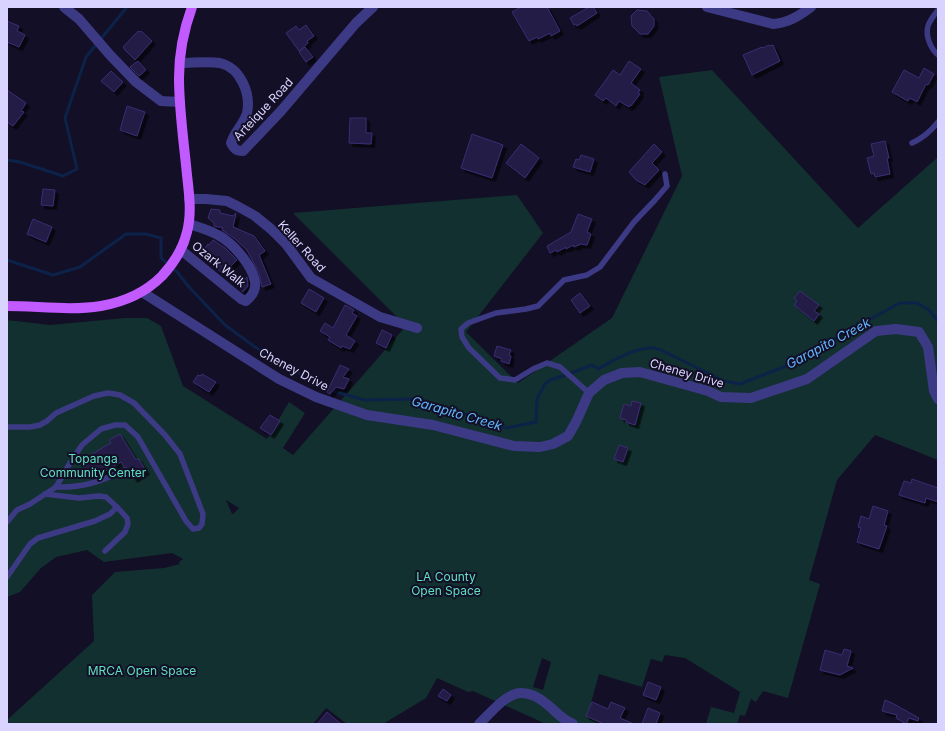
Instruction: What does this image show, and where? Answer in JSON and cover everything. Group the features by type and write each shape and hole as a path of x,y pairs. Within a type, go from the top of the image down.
{"main road":[{"path":"7,306 72,308 93,306 130,298 156,282 165,273 179,253 186,237 189,224 189,199 180,102 180,63 183,37 192,7"}],"street":[{"path":"64,7 78,19 136,82 161,101 180,102"},
{"name":"Arteique Road","path":"180,63 221,64 236,72 242,79 248,97 247,113 232,137 231,143 234,149 243,151 281,111 356,24 373,7"},
{"path":"707,7 773,24 790,21 811,7"},
{"name":"Keller Road","path":"189,199 227,201 239,207 271,229 286,244 311,278 380,317 417,328"},
{"name":"Ozark Walk","path":"179,253 241,299 246,301 255,289 255,282 242,256 232,245 218,235 189,224"},
{"name":"Cheney Drive","path":"142,292 279,379 316,397 367,415 433,425 514,446 540,447 553,444 568,436 589,394 604,380 622,373 640,372 708,391 721,397 751,398 807,379 876,331 896,329 919,332 928,347 934,391 938,400"},
{"path":"479,724 505,699 519,693 526,693 533,694 541,699 564,719 573,724"}],"lane":[{"path":"938,10 927,27 931,46 938,55"},
{"path":"912,143 919,140 938,122"},
{"path":"589,394 560,368 548,363 533,369 516,380 500,378 469,348 462,337 461,329 468,322 496,313 538,306 564,280 587,274 600,267 634,222 666,186 665,174"},
{"path":"7,426 30,427 40,425 56,413 94,396 108,393 120,395 134,403 166,434 180,454 203,514 202,524 199,528 193,529 186,521 138,437 125,425 115,425 101,429 82,445 56,487 17,510 7,522"},
{"path":"56,487 87,485 108,478 119,472"},
{"path":"45,494 79,498 99,496 106,497 117,507 127,518 128,524 125,532 105,551"},
{"path":"7,577 30,544 38,538 96,521 110,514 117,507"}],"green space":[{"path":"712,70 858,228 938,157 938,460 875,435 837,480 809,580 820,584 788,698 763,691 756,702 751,699 745,716 740,715 737,724 706,724 711,707 734,713 740,692 685,658 665,655 662,662 651,659 642,687 599,674 587,718 600,723 599,724 546,724 473,691 468,692 437,678 426,698 383,724 347,724 326,708 313,724 8,724 7,720 94,641 92,595 115,572 164,568 180,564 179,562 183,559 172,553 104,562 87,550 56,557 41,568 20,592 7,597 7,320 50,325 125,318 147,318 161,326 183,386 267,439 289,402 305,413 283,448 293,455 406,326 293,213 517,195 543,233 466,332 518,383 612,318 682,176 659,77","holes":["226,500 239,508 233,514 232,514","542,658 551,662 543,690 533,687"]}],"building":[{"path":"521,7 547,7 560,31 551,36 550,33 538,39 537,37 529,41 512,12"},
{"path":"589,7 593,7 597,13 577,26 576,24 574,25 570,18"},
{"path":"637,10 647,11 654,19 654,26 648,34 640,34 632,26 631,16"},
{"path":"7,21 19,26 17,31 25,35 19,47 7,42"},
{"path":"306,25 314,36 307,41 308,43 299,51 286,33 296,26 299,30"},
{"path":"138,31 141,31 152,41 135,60 123,47"},
{"path":"769,45 773,45 780,61 752,75 743,55"},
{"path":"305,47 313,57 306,62 299,52"},
{"path":"138,61 146,70 139,76 130,67"},
{"path":"629,61 641,69 631,83 640,90 638,93 640,94 631,106 630,105 629,107 619,101 616,106 606,98 603,101 595,95 613,70 620,75"},
{"path":"924,68 934,74 928,85 926,84 917,102 910,98 908,101 892,92 904,70 919,78"},
{"path":"111,71 123,82 114,92 101,81"},
{"path":"7,90 26,103 21,111 24,112 13,126 7,122"},
{"path":"127,106 145,112 137,136 120,130"},
{"path":"350,118 366,118 366,133 372,133 371,144 349,143"},
{"path":"472,134 503,145 492,178 461,168"},
{"path":"885,141 889,158 887,158 890,174 875,177 874,173 871,174 867,158 874,156 871,144"},
{"path":"521,144 539,158 525,178 506,163"},
{"path":"654,144 662,152 652,163 659,170 645,185 636,180 629,172"},
{"path":"581,155 594,159 590,172 573,167 576,159 579,160"},
{"path":"43,189 55,190 53,206 41,205"},
{"path":"211,209 220,210 220,213 233,216 236,213 233,227 254,236 265,251 259,255 271,284 262,287 259,273 247,250 234,238 222,230 223,228 214,226 214,223 208,218"},
{"path":"578,214 592,219 587,232 591,234 587,245 581,244 574,247 573,245 566,249 566,247 557,252 556,250 550,253 547,246 571,232"},
{"path":"33,219 52,227 46,242 27,234"},
{"path":"213,240 225,248 237,260 223,274 200,254"},
{"path":"247,277 248,286 243,292 238,285"},
{"path":"309,289 324,298 316,312 301,303"},
{"path":"800,291 819,305 814,311 819,314 814,321 794,305 797,301 794,298"},
{"path":"580,293 590,306 580,313 571,300"},
{"path":"345,305 354,310 352,313 357,316 346,335 355,341 350,349 342,346 341,348 328,340 330,337 320,331 325,323 333,328"},
{"path":"382,330 392,335 386,348 376,343"},
{"path":"497,346 511,350 509,355 511,356 509,364 494,356"},
{"path":"340,365 349,369 343,377 349,379 344,389 336,387 330,394 327,392"},
{"path":"202,374 216,382 209,392 193,382 198,375 200,376"},
{"path":"632,401 641,403 635,425 620,418 624,404 631,406"},
{"path":"270,415 280,421 271,435 260,428"},
{"path":"120,434 136,460 138,458 146,471 134,479 121,462 92,479 83,464 94,457 92,454 111,443 109,440"},
{"path":"619,445 628,448 623,462 614,459"},
{"path":"912,479 938,488 938,502 926,498 925,503 899,495 904,481 911,483"},
{"path":"873,506 888,511 884,525 887,526 879,549 857,542 861,528 858,527 861,516 869,519"},
{"path":"844,649 851,651 847,666 853,668 840,675 820,670 825,650 842,655"},
{"path":"648,682 661,687 656,700 643,695"},
{"path":"443,689 451,695 447,701 438,696"},
{"path":"885,700 919,718 918,721 909,718 906,724 896,718 897,715 882,711"},
{"path":"592,702 608,709 611,702 625,708 620,718 634,724 604,724 586,716"},
{"path":"648,708 660,713 656,724 642,724"},
{"path":"327,712 341,724 317,724"}],"waterway":[{"path":"7,160 20,162 63,176 77,169 65,118 86,57 127,7"},
{"name":"Garapito Creek","path":"7,260 53,275 80,267 126,234 146,234 161,238 161,258 178,273 189,287 225,325 255,347 325,389 365,400 412,399 468,415 506,428 536,422 537,399 545,384 550,380 592,365 598,369 623,356 643,349 652,348 661,350 724,381 740,384 799,361 839,336 900,303 917,303 929,310 938,321"}],"park label":[{"name":"Topanga Community Center","path":"93,465"},
{"name":"LA County Open Space","path":"446,583"},
{"name":"MRCA Open Space","path":"142,670"}]}
